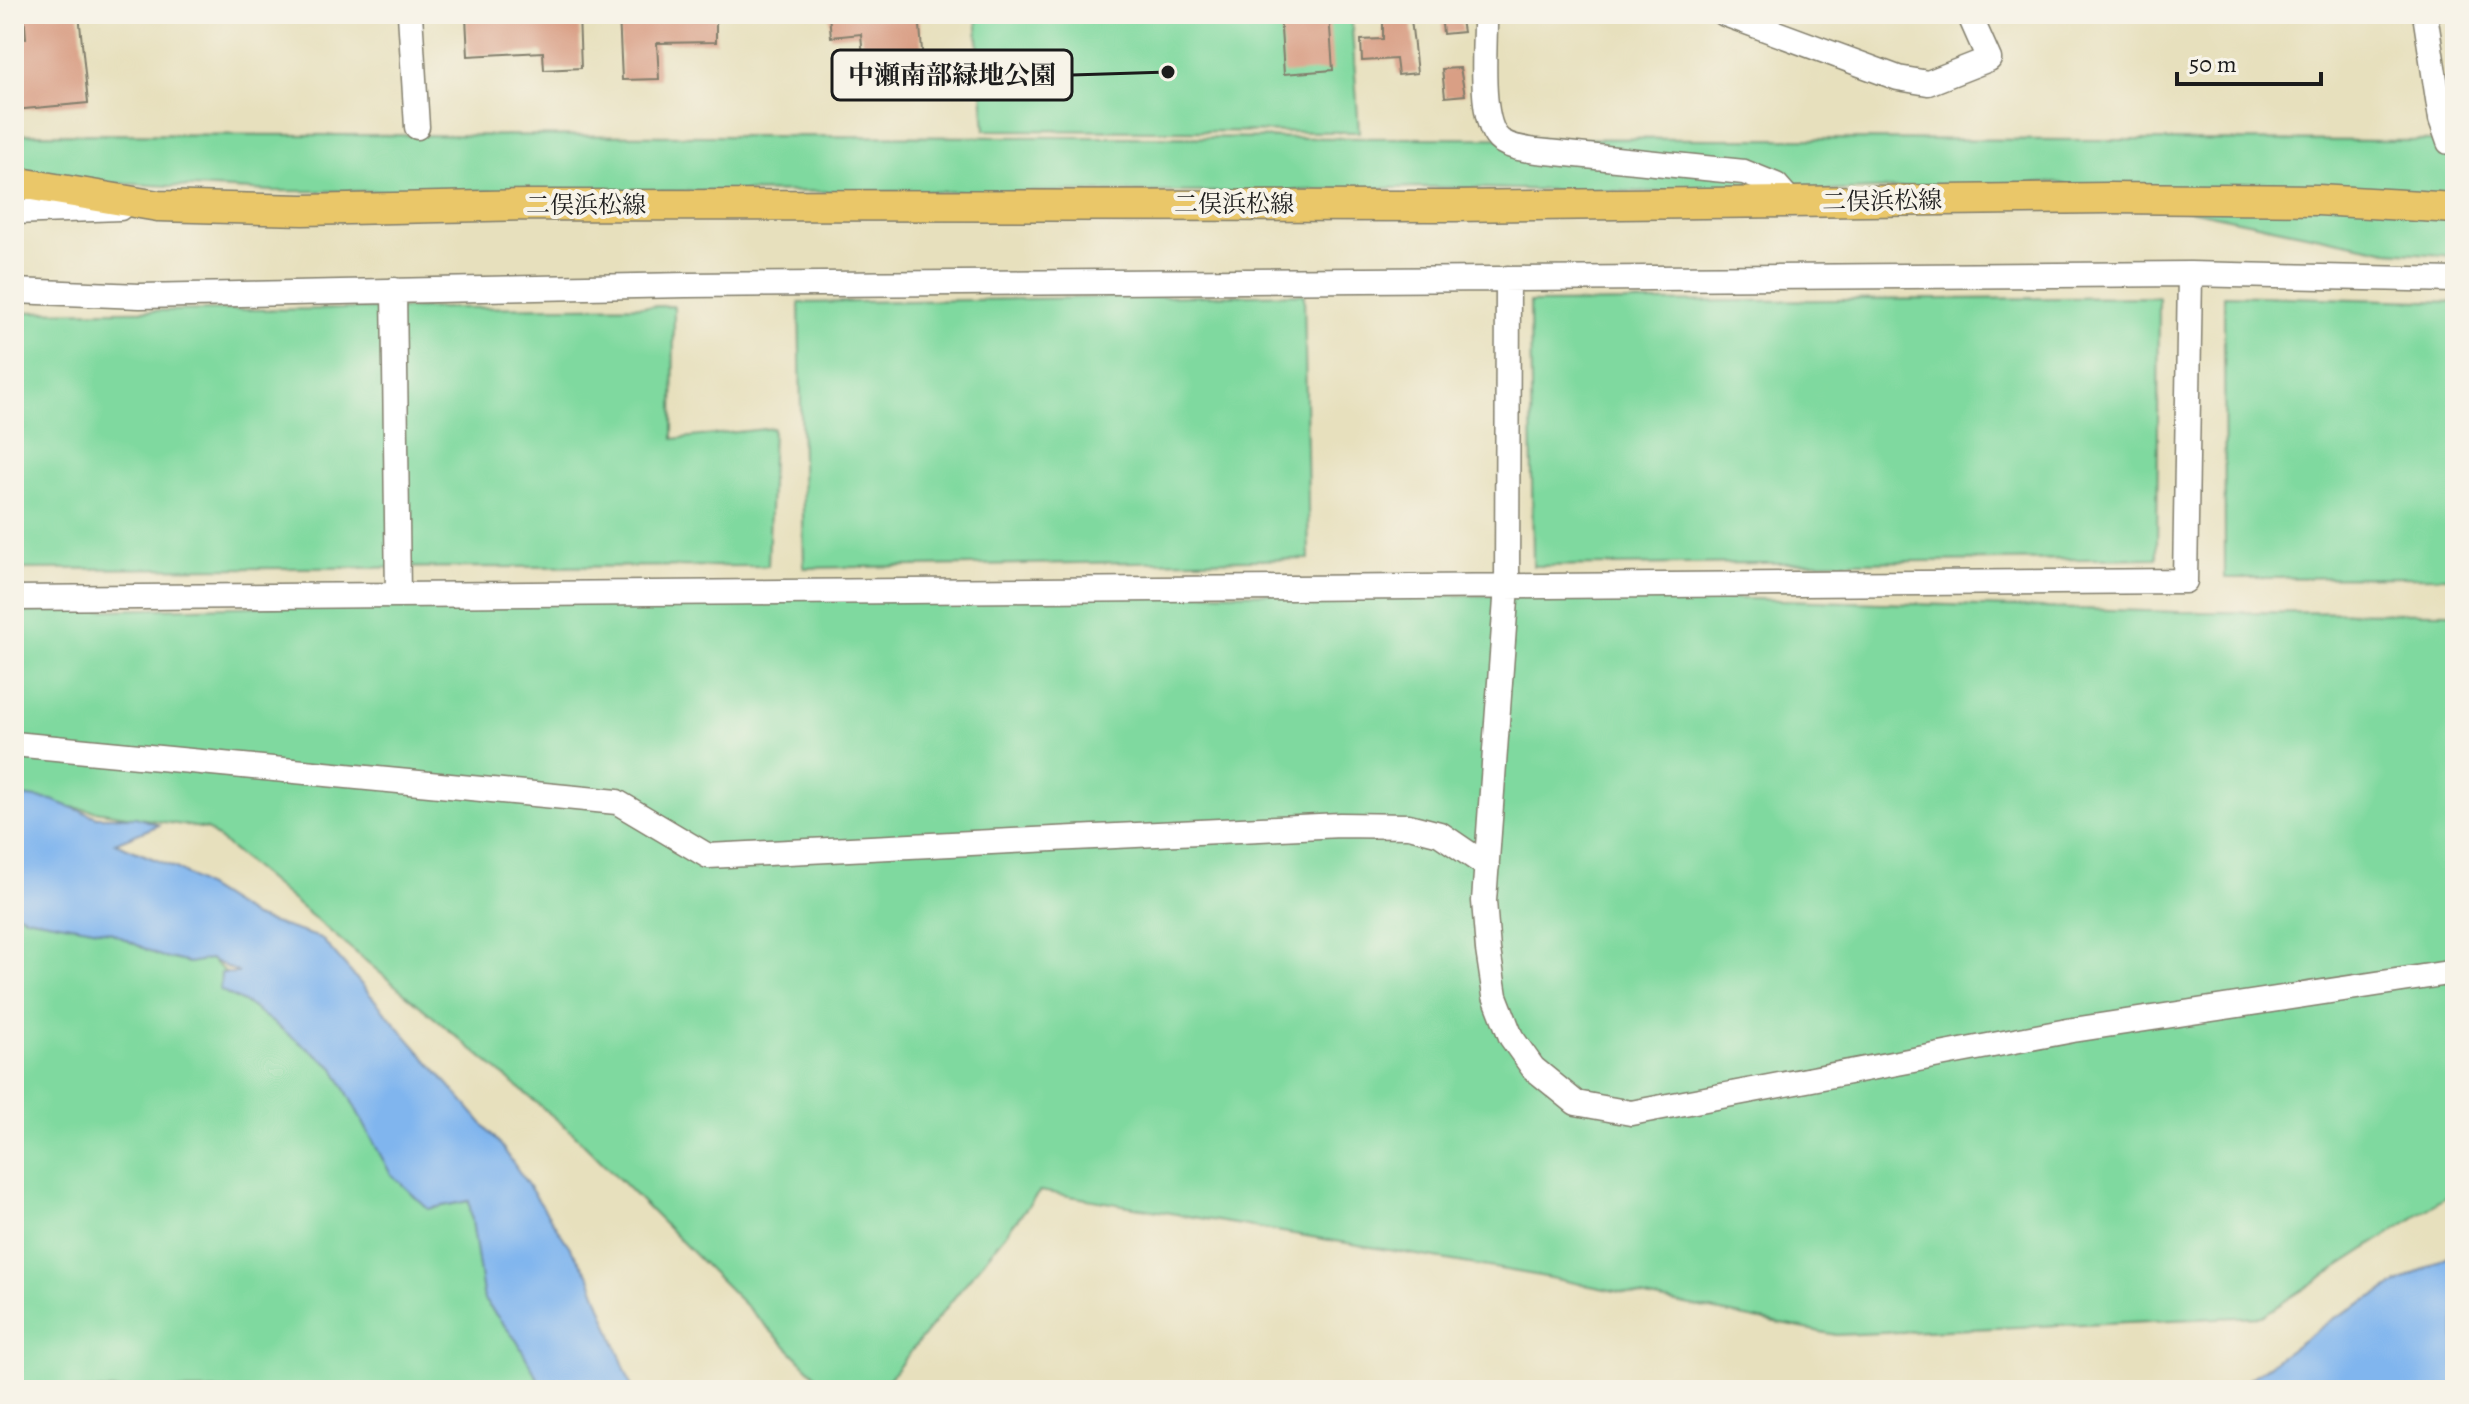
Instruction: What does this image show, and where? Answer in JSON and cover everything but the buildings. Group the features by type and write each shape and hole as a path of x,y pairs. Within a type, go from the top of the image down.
{"main road":[{"name":"二俣浜松線","path":"14,182 158,206 303,210 527,205 1485,206 2108,198 2318,200 2455,208"}],"street":[{"path":"410,14 417,127"},
{"path":"1485,14 1485,111 1498,139 1513,147 1537,151 1744,172 1776,185 1791,202"},
{"path":"1725,14 1898,78 1928,83 1989,59 1969,14"},
{"path":"2425,14 2445,73 2441,119 2449,142 2455,143"},
{"path":"14,212 158,206"},
{"path":"14,598 2185,581 2190,274"},
{"path":"14,291 140,296 394,290 1508,278 2190,274 2455,280"},
{"path":"1508,278 1507,586 1484,901 1495,996 1511,1037 1533,1068 1561,1094 1576,1103 1631,1113 2073,1030 2455,972"},
{"path":"394,290 398,595"},
{"path":"14,744 617,802 708,856 1340,825 1409,826 1440,834 1487,866"}],"green space":[{"path":"976,14 1351,14 1359,132 985,130"},
{"path":"14,134 2455,141 2455,256 2388,251 2054,182 1747,194 1425,187 1250,192 273,191 108,183 14,169"},
{"path":"1304,294 1309,559 804,568 799,303"},
{"path":"2224,295 2455,302 2455,577 2225,578"},
{"path":"2159,297 2157,558 1533,566 1530,303"},
{"path":"674,306 673,439 773,428 768,566 14,569 14,312"},
{"path":"944,591 1683,597 2179,612 2455,613 2455,1191 2262,1316 1836,1335 1535,1275 1040,1191 880,1390 830,1390 573,1133 207,829 14,798 14,612"},
{"path":"14,890 210,959 470,1178 552,1390 14,1390"}],"water":[{"path":"14,795 52,800 97,817 136,817 159,825 115,843 176,868 254,917 321,938 501,1145 590,1277 633,1390 544,1390 517,1341 484,1300 469,1201 428,1209 390,1173 334,1068 249,1005 220,990 221,973 239,973 210,959 189,963 160,956 110,932 25,917 14,912"},
{"path":"2455,1252 2455,1390 2234,1390 2334,1318"}],"place":[{"name":"中瀬南部緑地公園","path":"1168,72"}]}
